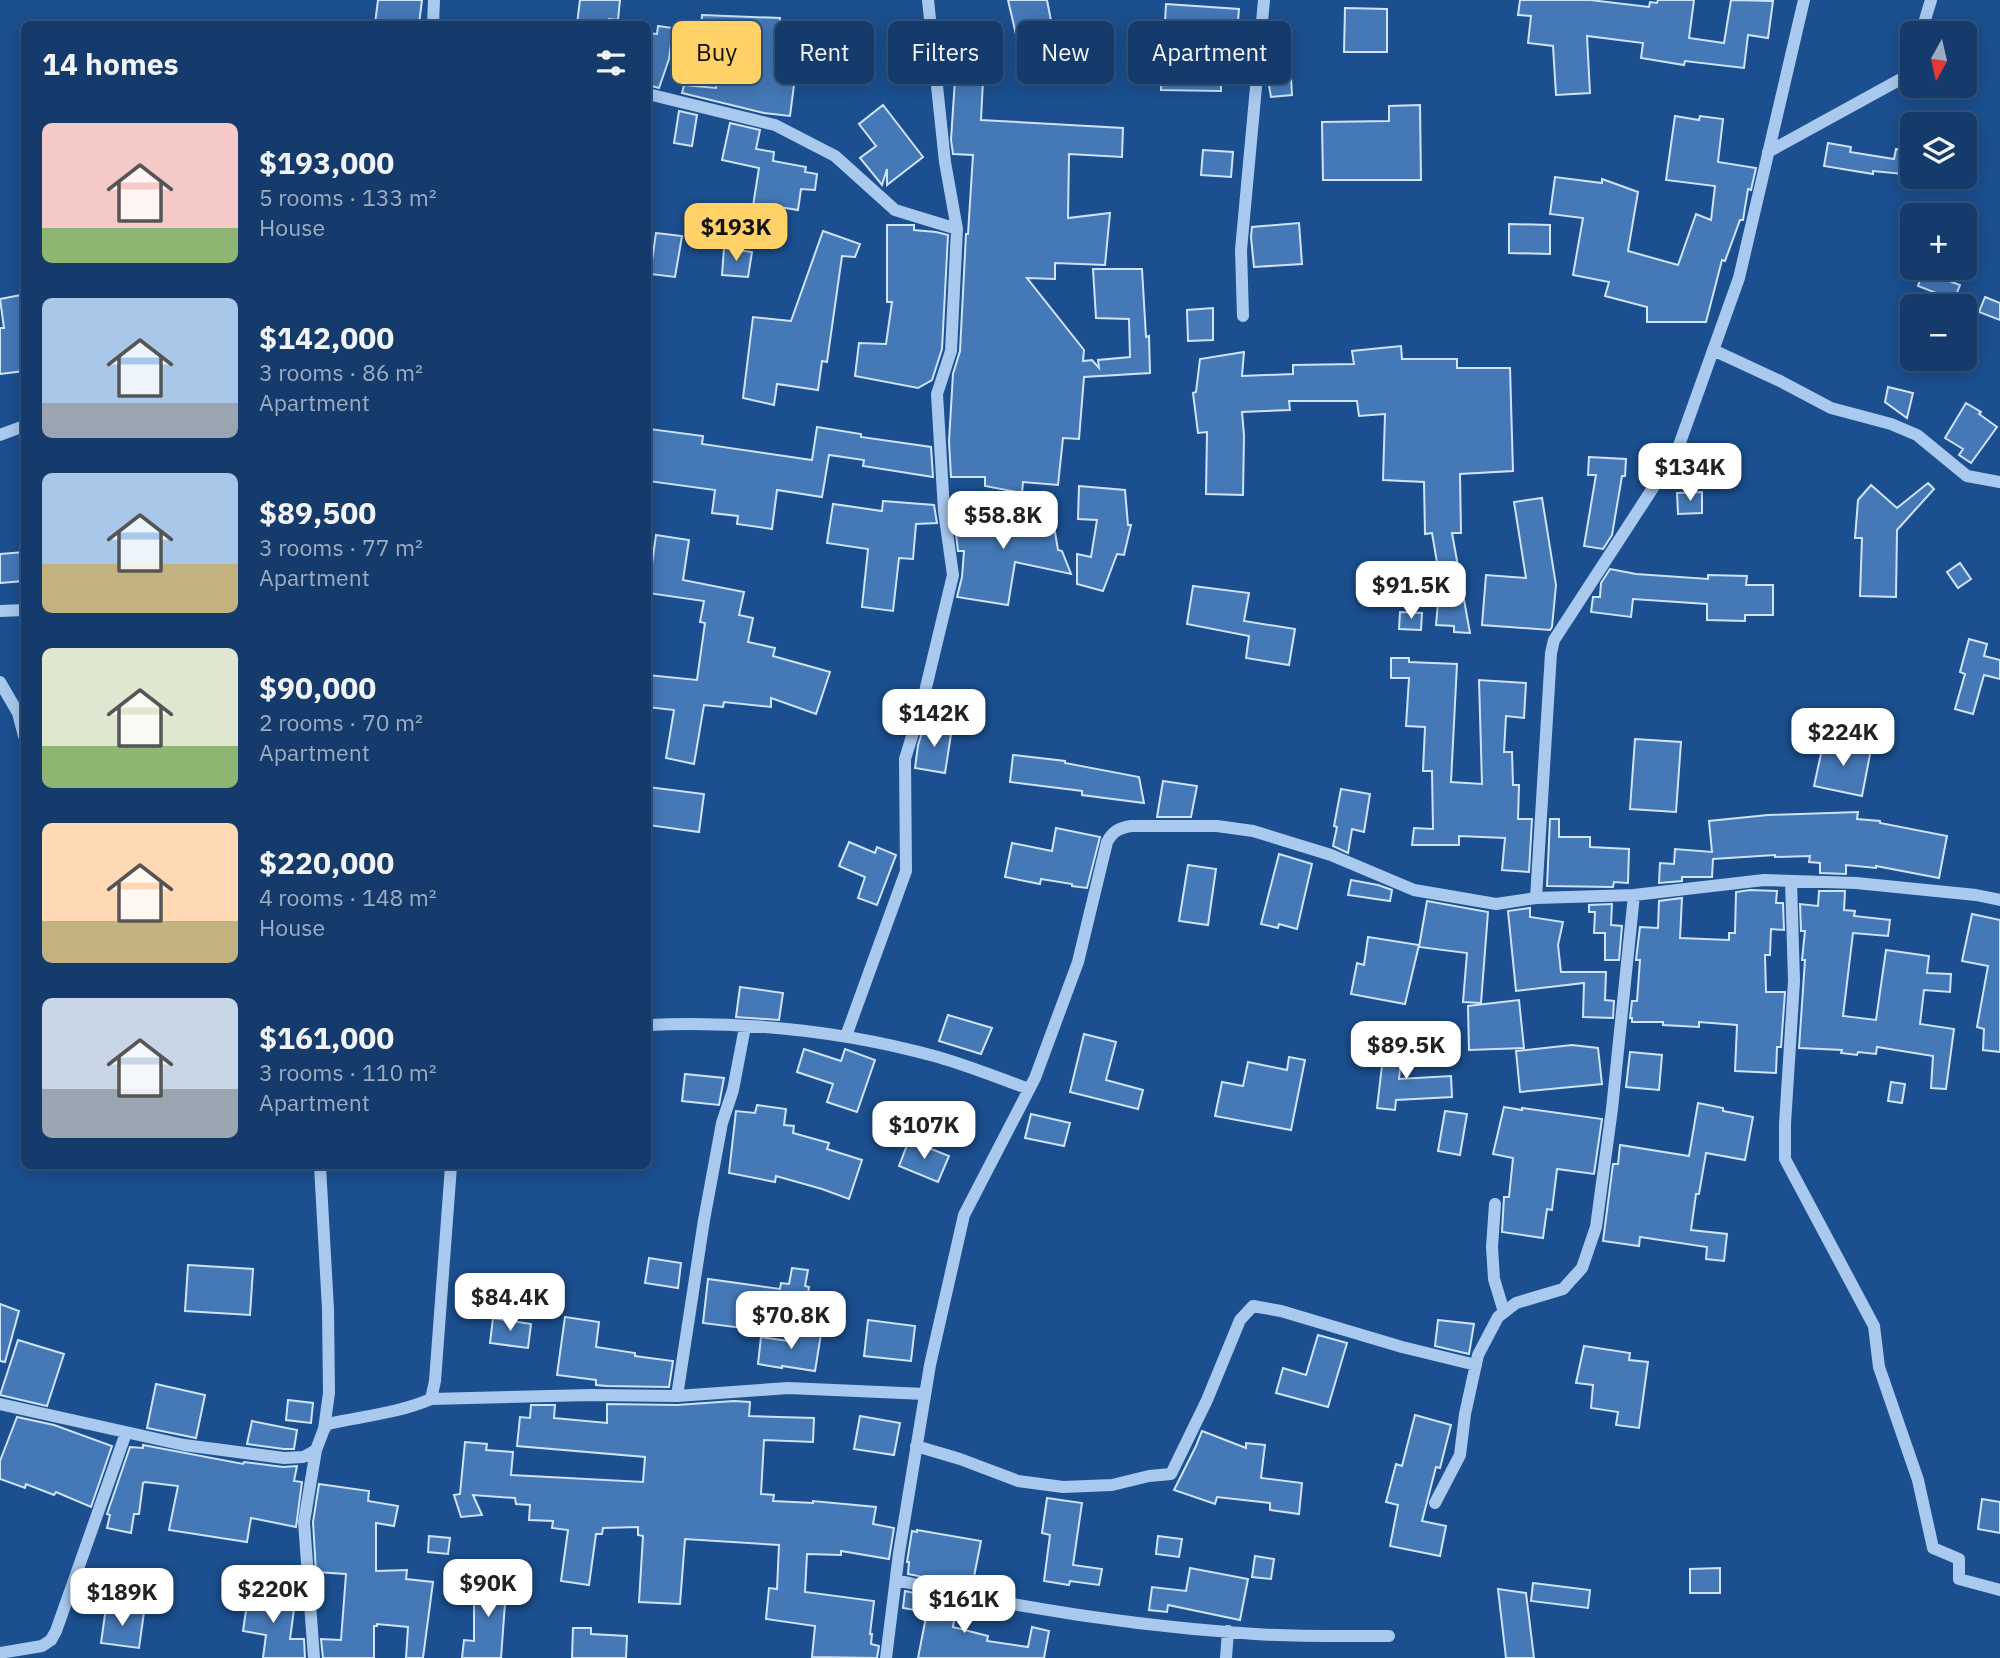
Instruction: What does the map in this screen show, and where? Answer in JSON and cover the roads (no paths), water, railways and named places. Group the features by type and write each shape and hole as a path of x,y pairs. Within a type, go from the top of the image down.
{"street":[{"path":"433,21 434,0"},
{"path":"846,1036 906,871 905,759 923,700 953,575 944,511 937,394 951,351 957,229 945,162 928,0"},
{"path":"1243,316 1241,250 1264,0"},
{"path":"1536,898 1550,653 1554,640 1677,451 1739,278 1804,0"},
{"path":"1925,21 1931,0"},
{"path":"1768,152 1900,79"},
{"path":"651,95 775,125 835,156 895,210 957,229"},
{"path":"1713,350 1831,408 1891,424 1917,435 1967,476 2000,482"},
{"path":"0,435 21,427"},
{"path":"0,611 21,610"},
{"path":"0,682 18,713 21,724"},
{"path":"886,1658 930,1365 964,1215 1035,1078 1078,962 1107,842 1120,828 1217,826 1253,831 1331,855 1414,890 1496,904 1536,898 1634,895 1764,880 1856,883 1976,895 2000,900"},
{"path":"1791,881 1794,981 1785,1158 1874,1326 1879,1367 1918,1480 1933,1548 1959,1559 1959,1579 2000,1590"},
{"path":"1435,1503 1460,1455 1465,1414 1478,1355 1498,1317 1516,1303 1563,1289 1582,1268 1596,1227 1612,1109 1634,895"},
{"path":"651,1025 810,1030 846,1036 939,1057 1029,1089"},
{"path":"677,1396 717,1148 733,1090 745,1027"},
{"path":"314,1658 304,1522 329,1393 328,1309 320,1169"},
{"path":"431,1399 435,1381 452,1169"},
{"path":"1495,1204 1492,1247 1494,1279 1504,1312"},
{"path":"916,1446 1018,1481 1063,1487 1112,1485 1171,1474 1240,1320 1253,1307 1281,1311 1402,1347 1476,1364"},
{"path":"324,1429 328,1424 391,1412 431,1399 677,1396 788,1388 925,1394"},
{"path":"0,1404 184,1445 284,1458 303,1457 316,1450"},
{"path":"0,1653 42,1646 51,1640 126,1433"},
{"path":"896,1580 972,1598 1117,1620 1255,1634 1389,1636"},
{"path":"1226,1658 1228,1631"}]}
